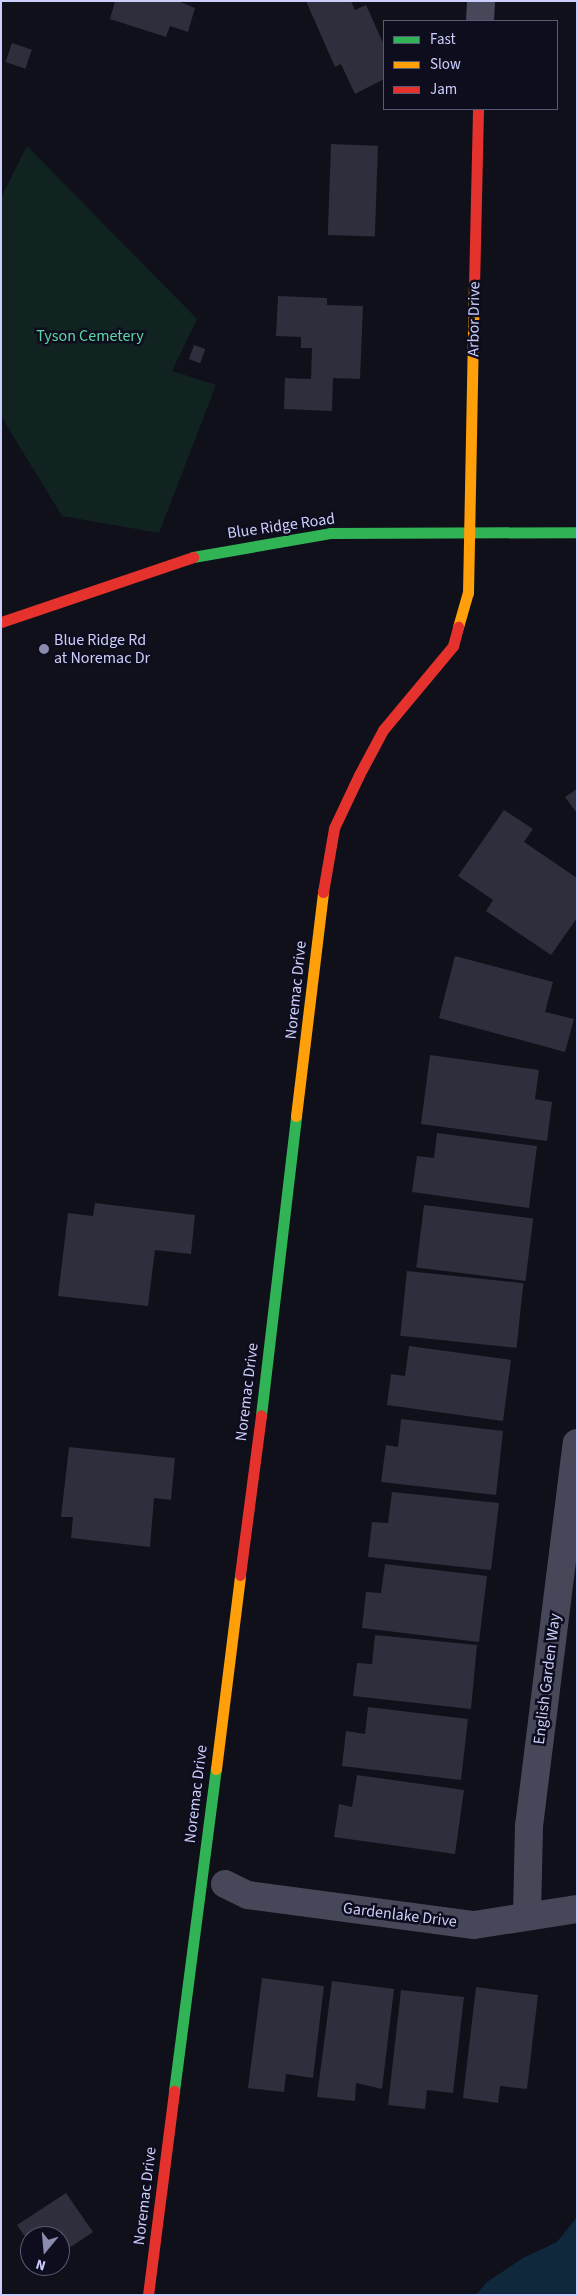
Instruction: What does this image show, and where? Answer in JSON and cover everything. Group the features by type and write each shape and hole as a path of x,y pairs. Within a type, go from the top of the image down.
{"street":[{"path":"480,1 480,20"},
{"name":"Arbor Drive","path":"470,530 478,110"},
{"name":"Blue Ridge Road","path":"1,622 175,561 254,544 330,533 470,530 577,532"},
{"name":"Noremac Drive","path":"148,2295 258,1436 324,880 334,828 383,730 453,646 468,593 470,530"},
{"name":"English Garden Way","path":"528,1915 528,1826 577,1443"},
{"name":"Gardenlake Drive","path":"225,1884 248,1895 474,1924 577,1909"}],"green space":[{"name":"Tyson Cemetery","path":"27,146 197,319 172,371 216,385 159,533 62,516 1,416 1,198"}],"water":[{"path":"577,2217 577,2295 476,2295 487,2282 523,2258 557,2242"}],"building":[{"path":"115,1 178,1 195,8 188,32 170,26 166,37 110,19"},
{"path":"306,1 351,1 355,10 366,5 383,43 383,80 355,94 341,64 335,67"},
{"path":"12,43 32,50 25,69 5,62"},
{"path":"331,144 378,146 375,237 328,235"},
{"path":"278,296 327,298 327,305 363,306 360,379 333,378 332,411 284,409 285,378 311,379 312,348 301,348 301,337 276,336"},
{"path":"194,345 205,349 200,363 189,359"},
{"path":"577,789 577,813 565,797"},
{"path":"504,810 533,829 524,842 577,878 577,918 551,955 486,911 493,900 458,876"},
{"path":"455,956 553,982 545,1012 574,1019 565,1052 439,1018"},
{"path":"430,1055 539,1070 535,1099 552,1102 547,1141 421,1124"},
{"path":"437,1133 537,1146 529,1208 412,1192 417,1156 434,1158"},
{"path":"95,1203 195,1215 191,1254 155,1250 148,1306 58,1296 68,1213 93,1216"},
{"path":"424,1205 533,1218 526,1281 416,1268"},
{"path":"407,1271 523,1283 517,1348 400,1336"},
{"path":"409,1346 511,1360 503,1421 387,1405 391,1374 405,1376"},
{"path":"401,1419 503,1431 496,1495 381,1482 386,1445 398,1447"},
{"path":"69,1447 175,1458 171,1500 154,1498 150,1547 71,1538 73,1517 61,1517"},
{"path":"392,1492 499,1503 491,1570 368,1557 372,1522 388,1523"},
{"path":"385,1564 487,1576 479,1642 362,1628 366,1592 381,1593"},
{"path":"375,1635 477,1645 471,1709 353,1696 357,1663 372,1664"},
{"path":"368,1707 468,1719 461,1780 342,1766 346,1731 365,1734"},
{"path":"357,1775 464,1790 455,1854 334,1837 339,1804 352,1807"},
{"path":"262,1978 324,1986 313,2078 286,2074 284,2092 248,2088"},
{"path":"332,1981 394,1989 382,2089 356,2083 355,2101 317,2097"},
{"path":"476,1987 538,1995 527,2089 500,2086 498,2103 463,2098"},
{"path":"401,1990 464,1997 453,2093 427,2090 425,2109 388,2105"},
{"path":"66,2193 93,2232 70,2247 70,2226 20,2226 20,2229 17,2225"}],"traffic: fast":[{"path":"193,557 330,533 577,532"},
{"path":"261,1415 296,1116"},
{"path":"174,2091 216,1769"}],"traffic: slow":[{"path":"458,627 468,593 474,287"},
{"path":"296,1116 323,892"},
{"path":"216,1769 240,1575"}],"traffic: jam":[{"path":"474,287 478,110"},
{"path":"1,622 193,557"},
{"path":"323,892 334,828 359,775 383,730 453,646 458,627"},
{"path":"240,1575 261,1415"},
{"path":"148,2295 174,2091"}],"place":[{"name":"Blue Ridge Rd at Noremac Dr","path":"44,649"}]}
